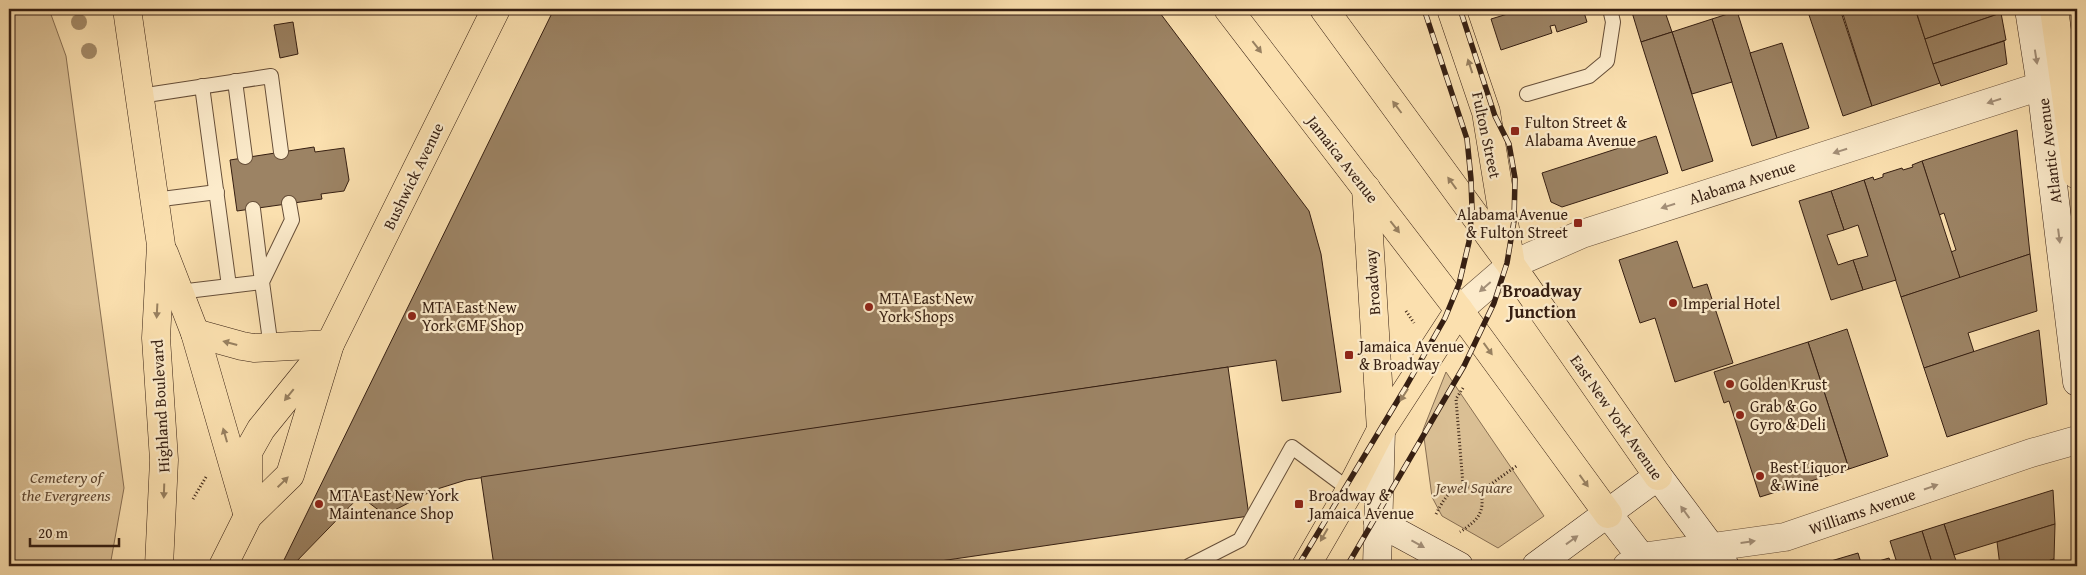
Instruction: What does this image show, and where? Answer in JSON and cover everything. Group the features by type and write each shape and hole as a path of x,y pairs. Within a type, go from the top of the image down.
{"main road":[{"name":"Highland Boulevard","path":"127,9 161,245 156,338 164,468 159,566"},
{"name":"Bushwick Avenue","path":"223,566 248,516 290,475 330,344 496,9"},
{"name":"Jamaica Avenue","path":"1228,9 1459,310"},
{"path":"1324,9 1512,265"},
{"name":"Fulton Street","path":"1452,9 1486,112 1512,265"},
{"name":"Atlantic Avenue","path":"2054,9 2077,175"},
{"name":"Broadway","path":"1366,188 1381,430"},
{"name":"Highland Boulevard","path":"161,245 195,334 248,516"},
{"name":"East New York Avenue","path":"1512,265 1658,476"},
{"path":"1306,566 1350,490 1381,430 1459,310 1608,514"},
{"path":"195,334 242,346 271,348 330,344"},
{"name":"Bushwick Avenue","path":"248,516 248,452 261,429 330,344"}],"street":[{"name":"Atlantic Avenue","path":"2029,9 2041,86 2077,382"},
{"name":"Alabama Avenue","path":"1459,310 1512,265 1582,234 2041,86"},
{"path":"1377,566 1381,430"},
{"name":"Williams Avenue","path":"1638,563 1718,557 1785,537 2031,453 2077,440"},
{"path":"1536,566 1658,476"},
{"name":"East New York Avenue","path":"1658,476 1718,557"},
{"path":"1608,514 1638,563"},
{"path":"1378,522 1459,566"}],"lane":[{"path":"1527,94 1588,76 1607,61 1613,22 1610,9"},
{"path":"140,96 271,76 281,152"},
{"path":"234,82 245,157"},
{"path":"202,86 229,286"},
{"path":"154,200 217,192"},
{"path":"262,282 292,220 290,203"},
{"path":"253,209 271,348"},
{"path":"179,292 262,282"},
{"path":"1190,566 1240,540 1292,447 1350,490"}],"path":[{"path":"1406,311 1414,323"},
{"path":"1463,388 1456,399 1463,485"},
{"path":"1481,491 1518,465"},
{"path":"192,500 208,472"},
{"path":"1436,514 1450,492 1463,485 1481,491"},
{"path":"1460,532 1476,522 1484,506 1481,491"}],"green space":[{"name":"Cemetery of the Evergreens","path":"9,9 49,9 66,56 124,488 110,566 9,566"},
{"name":"Jewel Square","path":"1446,372 1544,516 1498,548 1442,516 1432,497 1423,430"}],"building":[{"name":"MTA East New York Shops","path":"554,9 1157,9 1309,211 1321,254 1341,392 1282,401 1276,360 466,480 434,490 385,515 360,496 293,565 284,560"},
{"path":"1524,9 1583,9 1587,22 1557,32 1555,25 1550,26 1552,33 1501,50 1491,19"},
{"path":"1631,9 1664,9 1672,32 1641,42"},
{"path":"1807,9 1835,9 1836,14 1841,12 1872,106 1843,116"},
{"path":"1848,9 1915,9 1940,83 1872,106 1842,11"},
{"path":"1915,9 1932,9 1917,14"},
{"path":"1932,9 2000,9 2001,13 1925,39 1917,14"},
{"path":"1737,11 1777,138 1752,146 1712,19"},
{"path":"2001,13 2006,40 1933,64 1925,39"},
{"path":"1712,19 1732,82 1692,94 1672,32"},
{"path":"293,22 298,54 280,58 274,25"},
{"path":"1672,32 1713,161 1682,171 1641,42"},
{"path":"2004,41 2007,64 1941,86 1933,64"},
{"path":"1782,43 1809,128 1777,138 1750,53"},
{"path":"2017,130 2030,254 1960,278 1951,252 1956,250 1944,213 1939,215 1922,161"},
{"path":"1656,136 1668,173 1562,207 1551,202 1542,173"},
{"path":"314,147 315,152 344,148 349,180 344,191 321,194 322,199 237,211 230,160"},
{"path":"1922,161 1960,278 1901,297 1864,180 1873,177 1874,180 1883,177 1883,174 1902,168 1903,170 1913,167 1912,165"},
{"path":"1864,180 1896,280 1863,290 1853,260 1868,256 1858,225 1844,230 1831,191"},
{"path":"1831,191 1844,230 1827,235 1838,265 1853,260 1863,290 1831,300 1799,201"},
{"name":"Imperial Hotel","path":"1677,241 1693,288 1707,284 1733,363 1675,382 1655,318 1640,323 1619,260"},
{"path":"2030,254 2037,311 1968,333 1974,352 1924,368 1901,297"},
{"path":"1847,329 1888,456 1849,469 1808,342"},
{"path":"2039,330 2047,404 1947,437 1924,368"},
{"path":"1808,342 1849,469 1760,497 1729,401 1724,403 1714,372"},
{"path":"1228,367 1249,516 906,566 494,566 481,477"},
{"path":"2053,490 2055,524 1954,555 1944,524"},
{"path":"1944,524 1958,566 1933,566 1922,531"},
{"path":"2055,524 2054,559 2032,566 2000,566 1997,542"},
{"path":"1922,531 1933,566 1898,566 1890,541"},
{"path":"1858,553 1862,566 1814,566"},
{"path":"1889,558 1892,566 1862,566"},
{"path":"2054,559 2055,566 2032,566"}],"railway":[{"path":"1298,566 1445,318 1459,284 1469,242 1472,209 1467,139 1424,9"},
{"path":"1347,566 1464,366 1494,303 1507,263 1514,221 1515,178 1509,144 1495,116 1460,9"}],"place":[{"name":"Fulton Street & Alabama Avenue","path":"1515,131"},
{"name":"Alabama Avenue & Fulton Street","path":"1578,223"},
{"name":"Imperial Hotel","path":"1673,303"},
{"name":"MTA East New York Shops","path":"869,307"},
{"name":"MTA East New York CMF Shop","path":"412,316"},
{"name":"Jamaica Avenue & Broadway","path":"1349,355"},
{"name":"Golden Krust","path":"1730,384"},
{"name":"Grab & Go Gyro & Deli","path":"1740,415"},
{"name":"Best Liquor & Wine","path":"1760,476"},
{"name":"MTA East New York Maintenance Shop","path":"319,504"},
{"name":"Broadway & Jamaica Avenue","path":"1299,504"}],"district":[{"name":"Broadway Junction","path":"1542,301"}]}
